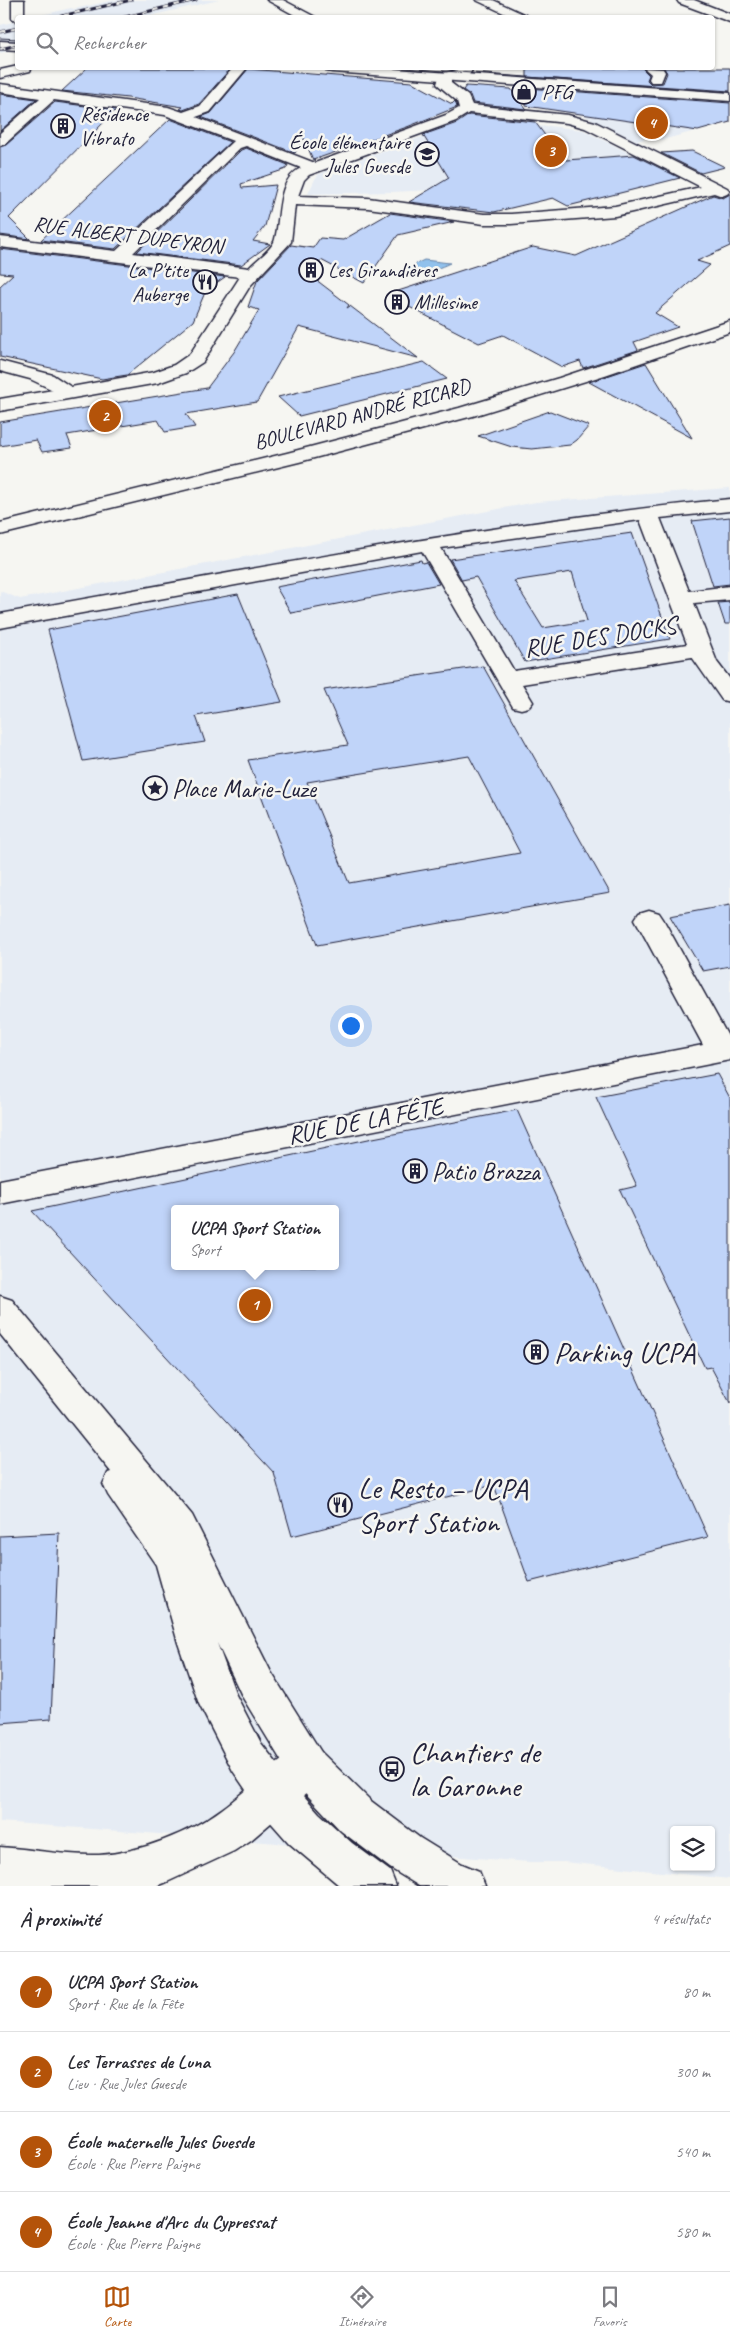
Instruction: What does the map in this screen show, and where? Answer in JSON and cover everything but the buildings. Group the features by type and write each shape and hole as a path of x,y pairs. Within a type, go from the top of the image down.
{"street":[{"path":"18,0 18,15"},
{"path":"273,0 305,15"},
{"path":"482,0 519,15"},
{"path":"683,0 730,18"},
{"path":"0,45 15,46"},
{"path":"0,74 17,70"},
{"path":"184,116 205,109 238,70"},
{"path":"372,70 730,97"},
{"path":"445,77 464,72 465,70"},
{"path":"562,70 653,73 730,85"},
{"path":"445,77 444,84 463,99 466,109"},
{"path":"0,88 156,108 184,116 313,167"},
{"path":"0,141 51,95"},
{"path":"0,405 158,377 180,369 197,358 251,273 282,242 285,214 297,178 313,167 451,118 466,109 568,120 590,125 730,195"},
{"path":"121,256 235,145 247,141"},
{"path":"290,200 368,203 484,219 511,219 615,211 715,188"},
{"name":"RUE ALBERT DUPEYRON","path":"0,242 251,273"},
{"name":"BOULEVARD ANDRÉ RICARD","path":"0,529 337,447 467,412 626,363 730,326"},
{"path":"0,366 48,380 64,387 67,394"},
{"path":"0,621 428,544 648,514 730,505"},
{"path":"648,514 706,663 730,695"},
{"path":"428,544 521,702"},
{"path":"681,598 730,593"},
{"name":"RUE DES DOCKS","path":"507,679 701,649"},
{"path":"649,919 726,1050"},
{"name":"RUE DE LA FÊTE","path":"0,1192 726,1050"},
{"path":"0,1310 179,1527 257,1685 307,1766 363,1821 406,1853 450,1881 464,1886"},
{"path":"0,1336 133,1498 173,1558 197,1643 219,1704 247,1757 274,1794 304,1828 337,1858 375,1886"},
{"path":"0,1868 99,1876 152,1868 219,1836 307,1766"}],"shaded area":[{"path":"114,0 219,0 154,15 42,15 71,8 74,9"},
{"path":"15,21 15,49 0,53 0,25"},
{"path":"573,94 703,129 662,140 655,136 637,141 583,115 565,112"},
{"path":"549,126 583,130 661,169 498,187 308,194 319,174 430,134"},
{"path":"730,488 730,1879 564,1862 530,1862 0,1822 0,591 20,599 536,502"}],"water":[{"path":"424,260 450,263 422,271 406,269"}],"tram line":[{"path":"0,38 15,39"},
{"path":"431,70 730,92"}],"railway":[{"path":"66,15 131,0"},
{"path":"134,15 196,0"},
{"path":"0,32 15,29"},
{"path":"0,49 15,46"}],"place":[{"name":"PFG","path":"524,92"},
{"name":"École Jeanne d'Arc du Cypressat","path":"652,123"},
{"name":"Résidence Vibrato","path":"63,126"},
{"name":"École maternelle Jules Guesde","path":"551,151"},
{"name":"École élémentaire Jules Guesde","path":"427,154"},
{"name":"Les Girandières","path":"311,270"},
{"name":"La P'tite Auberge","path":"205,282"},
{"name":"Millesime","path":"397,302"},
{"name":"Les Terrasses de Luna","path":"105,416"},
{"name":"Place Marie-Luze","path":"155,788"},
{"name":"Patio Brazza","path":"415,1171"},
{"name":"UCPA Sport Station","path":"255,1305"},
{"name":"Parking UCPA","path":"536,1352"},
{"name":"Le Resto – UCPA Sport Station","path":"340,1505"},
{"name":"Chantiers de la Garonne","path":"392,1769"}]}
